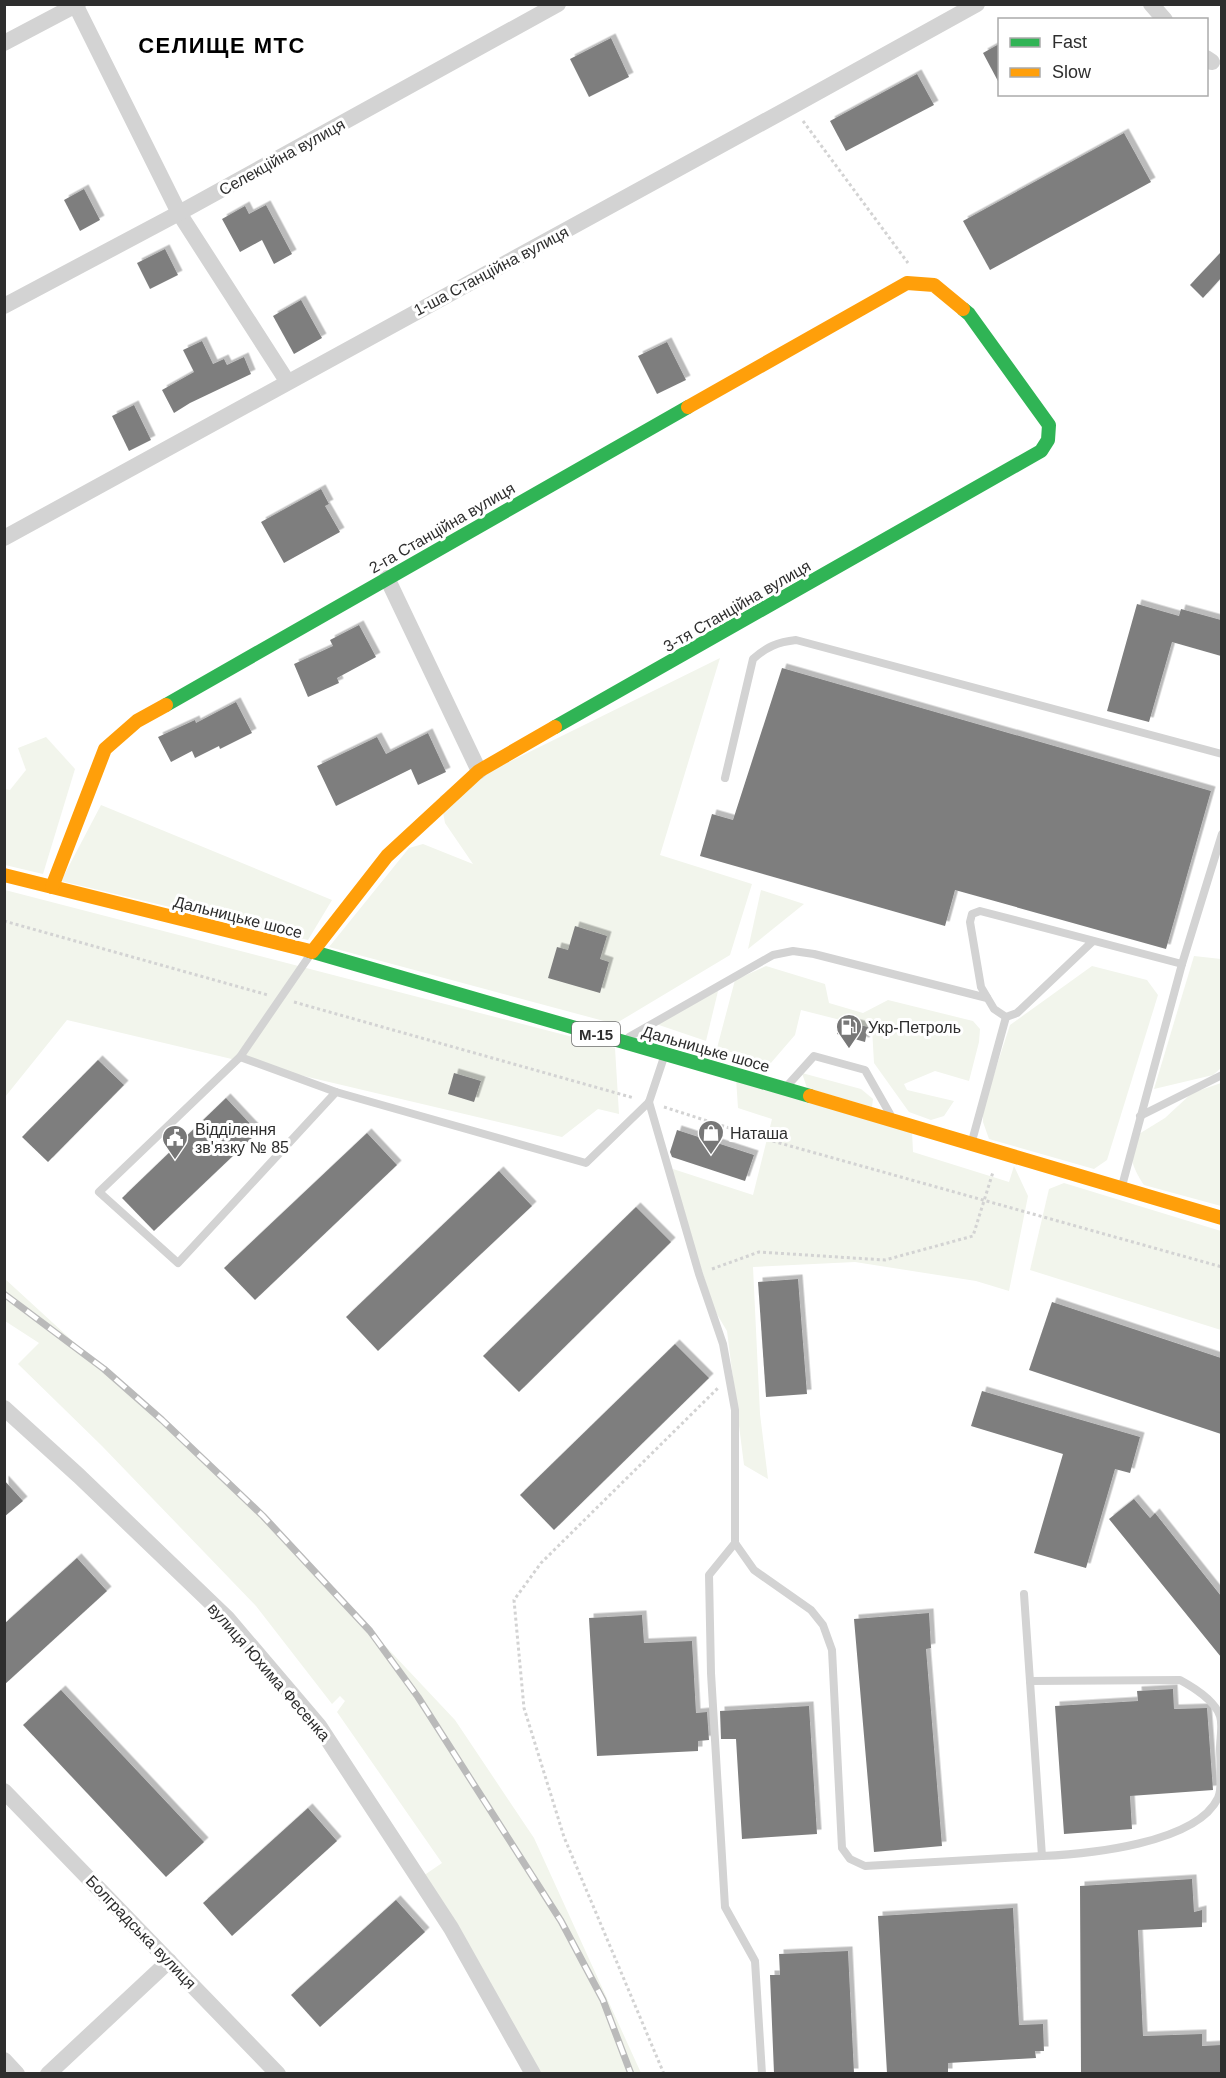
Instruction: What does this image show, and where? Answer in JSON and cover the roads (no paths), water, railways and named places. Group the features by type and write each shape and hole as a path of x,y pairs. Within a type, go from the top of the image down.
{"street":[{"name":"Селекційна вулиця","path":"4,306 179,213 558,4"},
{"name":"1-ша Станційна вулиця","path":"4,537 793,107 977,4"},
{"path":"1152,4 1163,18"},
{"path":"4,43 77,5 179,213 287,381"},
{"name":"2-га Станційна вулиця","path":"52,887 105,749 137,721 907,283 928,284"},
{"name":"3-тя Станційна вулиця","path":"312,952 387,856 479,771 1041,451 1051,435 1049,425 969,315 928,284"},
{"path":"387,578 479,771"},
{"name":"Дальницьке шосе","path":"4,875 312,952 893,1120 999,1154 1221,1218"},
{"name":"вулиця Юхима Фесенка","path":"4,1408 227,1618 319,1726 451,1928 533,2073"},
{"name":"Болградська вулиця","path":"4,1791 278,2073"},
{"path":"48,2073 169,1961"},
{"path":"4,2060 18,2073"}],"lane":[{"path":"725,778 753,659 765,648 784,641 796,640 1221,754"},
{"path":"1121,1189 1182,964 1221,834"},
{"path":"1006,1017 994,1010 981,987 970,922 972,914 980,910 1182,964"},
{"path":"1006,1017 1017,1013 1093,941"},
{"path":"621,1041 773,955 793,951 814,954 987,998"},
{"path":"312,952 240,1058 99,1192 178,1263 336,1092"},
{"path":"971,1144 1006,1017"},
{"path":"240,1058 336,1092 586,1163 649,1102 665,1054"},
{"path":"785,1089 814,1056 865,1070 893,1120"},
{"path":"1140,1116 1221,1075"},
{"path":"649,1102 699,1274 723,1344 735,1410 735,1543 754,1570 811,1610 823,1625 832,1650 842,1848 849,1859 865,1866 1081,1854 1164,1838 1208,1814 1219,1796 1220,1716 1197,1689 1180,1680 1030,1682"},
{"path":"735,1543 709,1575 711,1673 726,1907 755,1961 762,2073"},
{"path":"1024,1594 1042,1856"}],"railway":[{"path":"4,1294 104,1369 162,1420 263,1516 370,1631 418,1697 561,1921 603,2000 631,2074"}],"place":[{"name":"Укр-Петроль","path":"849,1050"},
{"name":"Наташа","path":"711,1156"},
{"name":"Відділення зв'язку № 85","path":"175,1161"}],"district":[{"name":"CЕЛИЩЕ МТС","path":"222,45"}]}
